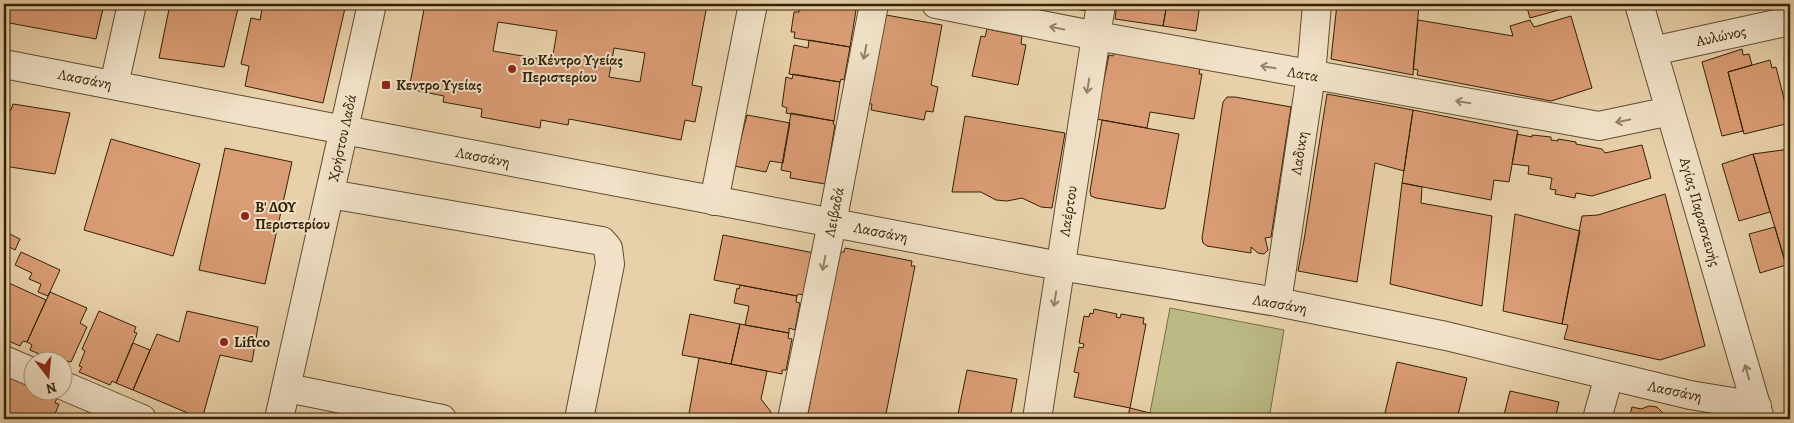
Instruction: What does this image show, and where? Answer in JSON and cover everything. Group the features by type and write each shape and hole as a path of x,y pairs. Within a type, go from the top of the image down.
{"street":[{"path":"114,85 132,4"},
{"name":"Χρήστου Λαδά","path":"279,419 372,4"},
{"path":"714,201 752,4"},
{"name":"Λειβαδά","path":"792,419 874,4"},
{"name":"Λατα","path":"936,4 1096,36 1600,126 1670,111"},
{"name":"Λαέρτου","path":"1037,419 1102,4"},
{"name":"Λαδικη","path":"1276,302 1311,75 1317,4"},
{"name":"Αγίας Παρασκευής","path":"1639,4 1758,413"},
{"name":"Αυλώνος","path":"1653,51 1790,21"},
{"name":"Λασσάνη","path":"4,64 1060,266 1276,302 1446,336 1758,413"},
{"path":"330,194 602,240 608,248 610,264 579,419"},
{"path":"4,360 22,368"},
{"path":"1597,419 1609,376"},
{"path":"287,388 404,415 442,419"},
{"path":"72,389 142,419"}],"shaded area":[{"path":"1170,308 1284,330 1269,419 1198,419 1150,413"}],"building":[{"path":"4,4 104,4 96,39 4,22"},
{"path":"170,4 239,4 224,67 159,58"},
{"path":"263,4 346,4 323,103 245,86 249,66 241,64 251,18 260,20"},
{"name":"1ο Κέντρο Υγείας Περιστερίου","path":"425,4 707,5 692,85 702,87 695,122 685,120 681,140 569,119 568,125 541,120 540,128 481,117 482,109 443,102 444,96 409,89","holes":["498,22 557,31 552,61 493,51","614,48 645,53 640,82 609,77"]},
{"path":"809,4 857,4 850,47 794,38 795,32 791,32 794,12 799,12 799,7 808,8"},
{"path":"1046,4 1088,4 1087,11"},
{"path":"1117,4 1167,4 1163,26 1115,19"},
{"path":"1167,4 1200,4 1196,31 1163,26"},
{"path":"1337,4 1419,4 1413,75 1331,59"},
{"path":"1526,4 1580,4 1530,18"},
{"path":"886,15 942,25 931,85 938,87 933,112 926,111 924,120 871,110 872,104 869,104"},
{"path":"1571,16 1592,88 1551,101 1417,75 1418,70 1413,69 1418,20 1513,36 1510,26 1530,20 1534,27"},
{"path":"987,29 1022,36 1021,44 1026,45 1018,85 972,76 981,36 985,37"},
{"path":"809,40 850,47 844,80 841,79 840,82 789,74 794,45 808,48"},
{"path":"1742,49 1743,55 1749,54 1752,65 1728,72 1743,131 1722,136 1702,62"},
{"path":"1114,52 1200,69 1199,74 1202,74 1194,119 1150,112 1147,128 1096,119 1109,55 1113,56"},
{"path":"1790,58 1790,88 1784,59"},
{"path":"1770,60 1772,68 1776,67 1790,123 1744,134 1728,72"},
{"path":"793,74 840,82 834,121 786,113 787,108 782,106 786,77 792,79"},
{"path":"1327,94 1413,110 1404,171 1375,163 1357,282 1298,271"},
{"path":"1227,97 1291,107 1271,237 1265,238 1268,250 1264,254 1258,253 1251,247 1251,253 1207,246 1203,243 1202,238 1223,102"},
{"path":"13,104 70,113 55,174 4,166 4,108 11,110"},
{"path":"1413,110 1518,131 1509,182 1494,180 1491,200 1402,183"},
{"path":"791,113 834,121 833,124 835,125 825,184 790,178 791,172 781,170"},
{"path":"747,115 790,123 783,163 770,161 766,172 734,166"},
{"path":"965,116 1065,133 1052,208 1041,207 1022,198 1007,201 996,200 981,192 952,192"},
{"path":"1102,120 1179,134 1165,208 1161,209 1091,196 1090,191"},
{"path":"1517,134 1532,137 1532,135 1551,137 1551,140 1558,141 1558,139 1576,142 1576,144 1602,149 1605,153 1642,145 1651,178 1592,196 1576,193 1575,198 1555,194 1556,190 1550,189 1552,178 1528,174 1529,166 1512,164"},
{"path":"111,139 200,164 173,256 84,230"},
{"name":"Β' ΔΟΥ Περιστερίου","path":"225,148 292,162 265,284 199,270"},
{"path":"1790,149 1790,264 1786,265 1753,154"},
{"path":"1753,154 1770,212 1739,221 1722,164"},
{"path":"1402,183 1422,187 1421,203 1492,216 1482,306 1390,284"},
{"path":"1665,194 1705,346 1660,360 1564,339 1568,325 1562,324 1582,216 1598,215"},
{"path":"1515,214 1580,231 1562,324 1503,311"},
{"path":"1775,227 1786,265 1760,273 1749,234"},
{"path":"4,231 20,239 15,250 4,244"},
{"path":"723,235 814,253 805,295 798,294 797,296 714,280"},
{"path":"845,248 912,261 911,266 915,266 885,419 807,419 839,252 844,252"},
{"path":"21,252 60,270 48,296 38,292 41,284 29,279 32,273 15,265"},
{"path":"9,283 46,300 27,342 23,341 20,346 4,339 4,294"},
{"path":"740,285 797,296 796,302 800,303 795,330 789,328 789,333 745,325 749,306 734,303 737,288 739,289"},
{"path":"50,292 87,308 80,323 87,327 72,360 72,350 30,350 32,345 27,342"},
{"path":"1094,309 1117,314 1116,317 1120,318 1121,314 1144,318 1143,324 1146,324 1130,408 1074,397 1079,373 1074,372 1079,347 1083,348 1084,344 1079,343 1084,316 1089,317 1090,313 1093,314"},
{"path":"99,311 136,327 134,332 137,333 116,383 112,381 110,385 79,372 82,367 79,366 85,351 82,349"},
{"path":"187,311 258,327 252,362 220,355 202,419 133,390 157,334 179,342"},
{"path":"690,314 740,324 731,364 682,355"},
{"path":"740,324 789,333 788,338 792,339 786,370 782,370 782,374 731,364"},
{"path":"133,343 150,350 133,390 116,383"},
{"path":"699,358 767,371 761,399 771,412 760,419 688,419"},
{"path":"1397,362 1467,378 1457,419 1411,419 1385,413"},
{"path":"967,370 1017,379 1010,419 957,419"},
{"path":"6,376 22,383 22,400 56,400 55,403 59,404 53,419 4,419 4,380"},
{"path":"1510,391 1559,402 1555,419 1503,419"},
{"path":"1649,406 1657,407 1664,414 1684,419 1629,419 1632,407 1641,409"},
{"path":"1130,408 1150,413 1176,419 1127,419"}],"place":[{"name":"1ο Κέντρο Υγείας Περιστερίου","path":"512,69"},
{"name":"Κεντρο Υγείας","path":"386,85"},
{"name":"Β' ΔΟΥ Περιστερίου","path":"245,216"},
{"name":"Liftco","path":"224,342"}]}
